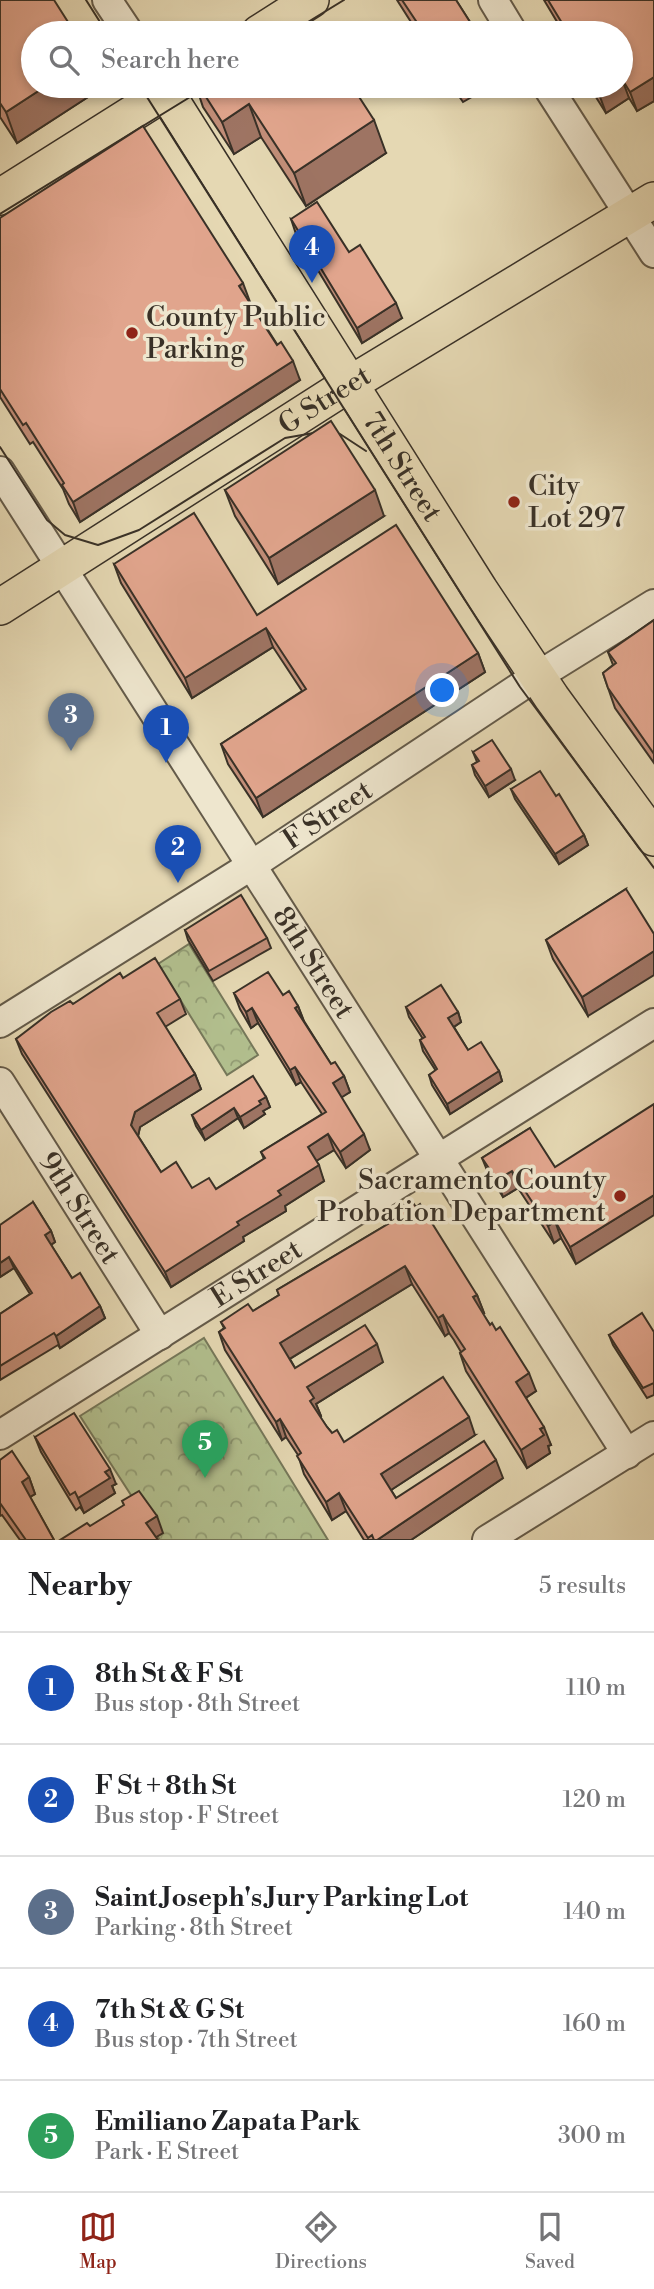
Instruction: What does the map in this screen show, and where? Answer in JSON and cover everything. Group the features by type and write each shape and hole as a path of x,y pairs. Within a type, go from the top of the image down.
{"main road":[{"path":"278,21 311,0"},
{"path":"0,197 153,98"},
{"name":"7th Street","path":"174,98 350,384 537,676 654,838"},
{"name":"G Street","path":"0,607 350,384 642,207"}],"street":[{"path":"107,0 121,21"},
{"path":"493,0 506,21"},
{"path":"556,98 642,207 654,253"},
{"name":"8th Street","path":"0,471 627,1454"},
{"name":"F Street","path":"0,1023 252,865 537,676 654,604"},
{"name":"E Street","path":"0,1435 654,1023"},
{"name":"9th Street","path":"0,1082 160,1335"},
{"path":"488,1540 654,1436"}],"green space":[{"path":"189,944 258,1055 227,1075 158,964"},
{"path":"204,1338 328,1540 160,1540 80,1416"}],"building":[{"path":"0,0 54,0 67,21 21,21 21,98 28,98 6,112 0,103"},
{"path":"402,0 456,0 469,21 416,21"},
{"path":"548,0 654,0 654,77 633,90 633,21 561,21"},
{"path":"207,98 360,98 374,120 294,173 249,104 222,122"},
{"name":"County Public Parking","path":"143,126 243,283 239,286 277,345 281,342 293,361 73,502 26,423 23,425 0,389 0,218"},
{"path":"317,202 349,252 360,245 396,303 357,328 291,219"},
{"path":"331,421 375,490 269,558 225,490"},
{"path":"194,513 257,615 396,525 478,653 256,798 221,744 306,689 266,628 185,678 114,564"},
{"path":"654,620 654,754 608,688 603,673 616,663 608,652"},
{"path":"492,740 511,769 485,786 472,765 479,761 473,752"},
{"path":"540,771 556,796 559,794 584,835 555,854 511,789"},
{"path":"626,889 654,934 654,951 582,997 546,940"},
{"path":"241,895 267,938 209,971 185,930"},
{"path":"155,958 180,999 157,1013 195,1074 135,1112 131,1125 161,1172 176,1162 192,1188 209,1178 216,1189 265,1158 261,1152 326,1112 295,1067 290,1070 252,1008 246,1012 234,993 268,972 283,995 289,991 298,1006 295,1008 331,1064 335,1062 344,1076 333,1083 364,1134 340,1152 328,1134 308,1147 319,1165 278,1191 281,1195 237,1222 239,1225 165,1272 16,1039 51,1012 70,1001 73,1004 120,973 123,978"},
{"path":"441,985 458,1012 448,1018 468,1050 481,1042 499,1071 447,1104 429,1075 437,1069 420,1040 425,1037 406,1007"},
{"path":"253,1076 266,1097 259,1101 261,1104 240,1117 234,1108 201,1130 192,1115"},
{"path":"654,1104 654,1195 570,1247 555,1221 548,1226 512,1171 497,1180 482,1158 530,1128 555,1167"},
{"path":"411,1200 416,1207 420,1204 477,1295 473,1297 490,1325 492,1323 496,1330 500,1327 529,1373 516,1382 544,1427 540,1429 544,1435 521,1450 460,1353 465,1349 443,1315 438,1318 405,1266 280,1343 295,1368 365,1325 377,1344 307,1387 314,1398 310,1401 327,1427 332,1433 337,1430 344,1442 443,1377 469,1417 381,1474 396,1498 484,1441 496,1460 374,1540 372,1535 368,1538 339,1493 326,1502 297,1456 301,1453 280,1419 276,1422 219,1332 225,1328 221,1322 248,1304 253,1311 279,1295 277,1290 388,1224 384,1218"},
{"path":"33,1202 51,1231 45,1235 72,1278 80,1273 100,1306 56,1336 54,1333 0,1366 0,1314 32,1293 9,1257 0,1263 0,1225"},
{"path":"642,1313 654,1332 654,1383 643,1388 609,1335"},
{"path":"74,1413 110,1469 105,1472 110,1478 78,1498 75,1492 70,1495 35,1437"},
{"path":"12,1451 29,1477 22,1482 54,1540 26,1540 0,1503 0,1460"},
{"path":"139,1491 157,1516 146,1523 158,1540 60,1540 87,1523 90,1526 124,1505 122,1501"}],"tram line":[{"path":"86,0 99,21"},
{"path":"310,21 344,0"},
{"path":"148,98 520,687 654,868"},
{"path":"0,214 188,98"},
{"path":"0,447 47,520 65,535 98,545 139,530 285,438 325,431 340,434 366,451"}],"place":[{"name":"7th St & G St","path":"312,283"},
{"name":"County Public Parking","path":"132,333"},
{"name":"City Lot 297","path":"514,502"},
{"name":"Saint Joseph's Jury Parking Lot","path":"71,751"},
{"name":"8th St & F St","path":"166,763"},
{"name":"F St + 8th St","path":"178,883"},
{"name":"Sacramento County Probation Department","path":"620,1196"},
{"name":"Emiliano Zapata Park","path":"205,1478"}]}
